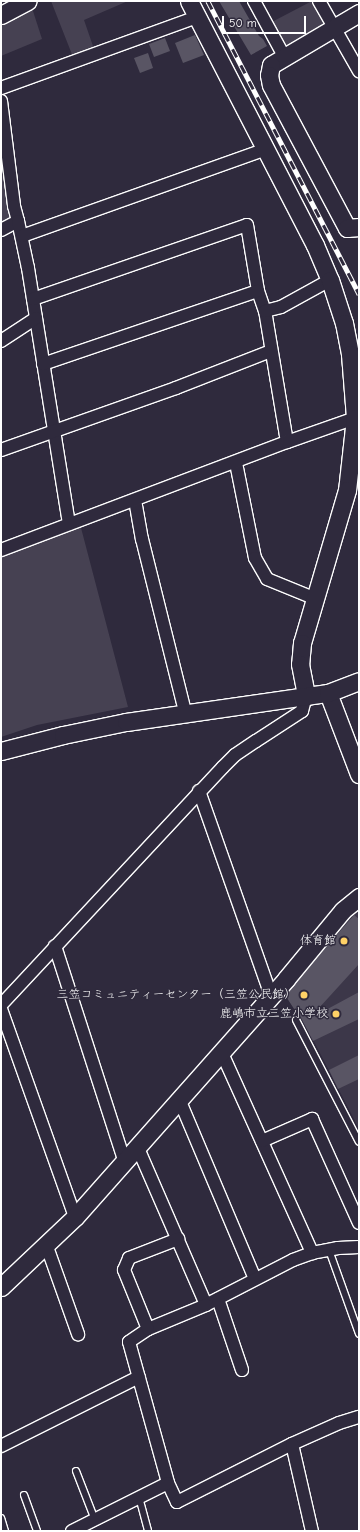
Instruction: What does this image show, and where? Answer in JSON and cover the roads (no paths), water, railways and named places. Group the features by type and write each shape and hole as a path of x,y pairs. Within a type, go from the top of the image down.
{"street":[{"path":"1,15 27,1"},
{"path":"1,1005 199,791 235,755 302,711 306,696 300,664 302,643 353,483 355,418 350,354 344,323 330,280 266,149 189,1"},
{"path":"254,1 284,56"},
{"path":"319,1 359,71"},
{"path":"359,13 334,29 284,56 271,65 269,74 271,85 347,228 359,227"},
{"path":"1,88 197,18"},
{"path":"1,101 14,206 22,236 33,299 69,524"},
{"path":"22,236 266,149"},
{"path":"1,230 18,220"},
{"path":"33,299 247,225 258,291 265,311 287,442"},
{"path":"265,311 281,307 330,280"},
{"path":"43,364 258,291"},
{"path":"1,341 36,318"},
{"path":"1,450 176,388 271,351"},
{"path":"1,550 236,463 287,442 355,418"},
{"path":"236,463 255,558 267,579 316,598"},
{"path":"135,500 142,539 186,714"},
{"path":"1,752 63,735 126,722 328,693 359,681"},
{"path":"328,693 359,774"},
{"path":"199,791 271,995"},
{"path":"1,1288 75,1217 271,995 343,910 359,897"},
{"path":"55,946 124,1160"},
{"path":"1,1009 75,1217"},
{"path":"222,1051 312,1253"},
{"path":"179,1099 255,1279"},
{"path":"262,1141 312,1120 359,1223"},
{"path":"137,1146 206,1305"},
{"path":"148,1328 124,1270 129,1258 178,1239"},
{"path":"46,1244 78,1334"},
{"path":"359,1247 312,1253 255,1279 206,1305 148,1328 129,1342 168,1483 177,1502 292,1444 340,1423 359,1417"},
{"path":"218,1299 242,1370"},
{"path":"1,1446 139,1377"},
{"path":"292,1444 312,1531"},
{"path":"76,1530 168,1483"}],"lane":[{"path":"296,1020 359,1142"},
{"path":"329,1250 359,1334"},
{"path":"76,1471 95,1520"},
{"path":"24,1495 37,1531"},
{"path":"140,1497 148,1531"},
{"path":"1,1518 5,1531"}],"railway":[{"path":"208,1 359,294"}],"place":[{"name":"体育館","path":"344,941"},
{"name":"三笠コミュニティーセンター（三笠公民館）","path":"304,995"},
{"name":"鹿嶋市立三笠小学校","path":"336,1014"}]}
